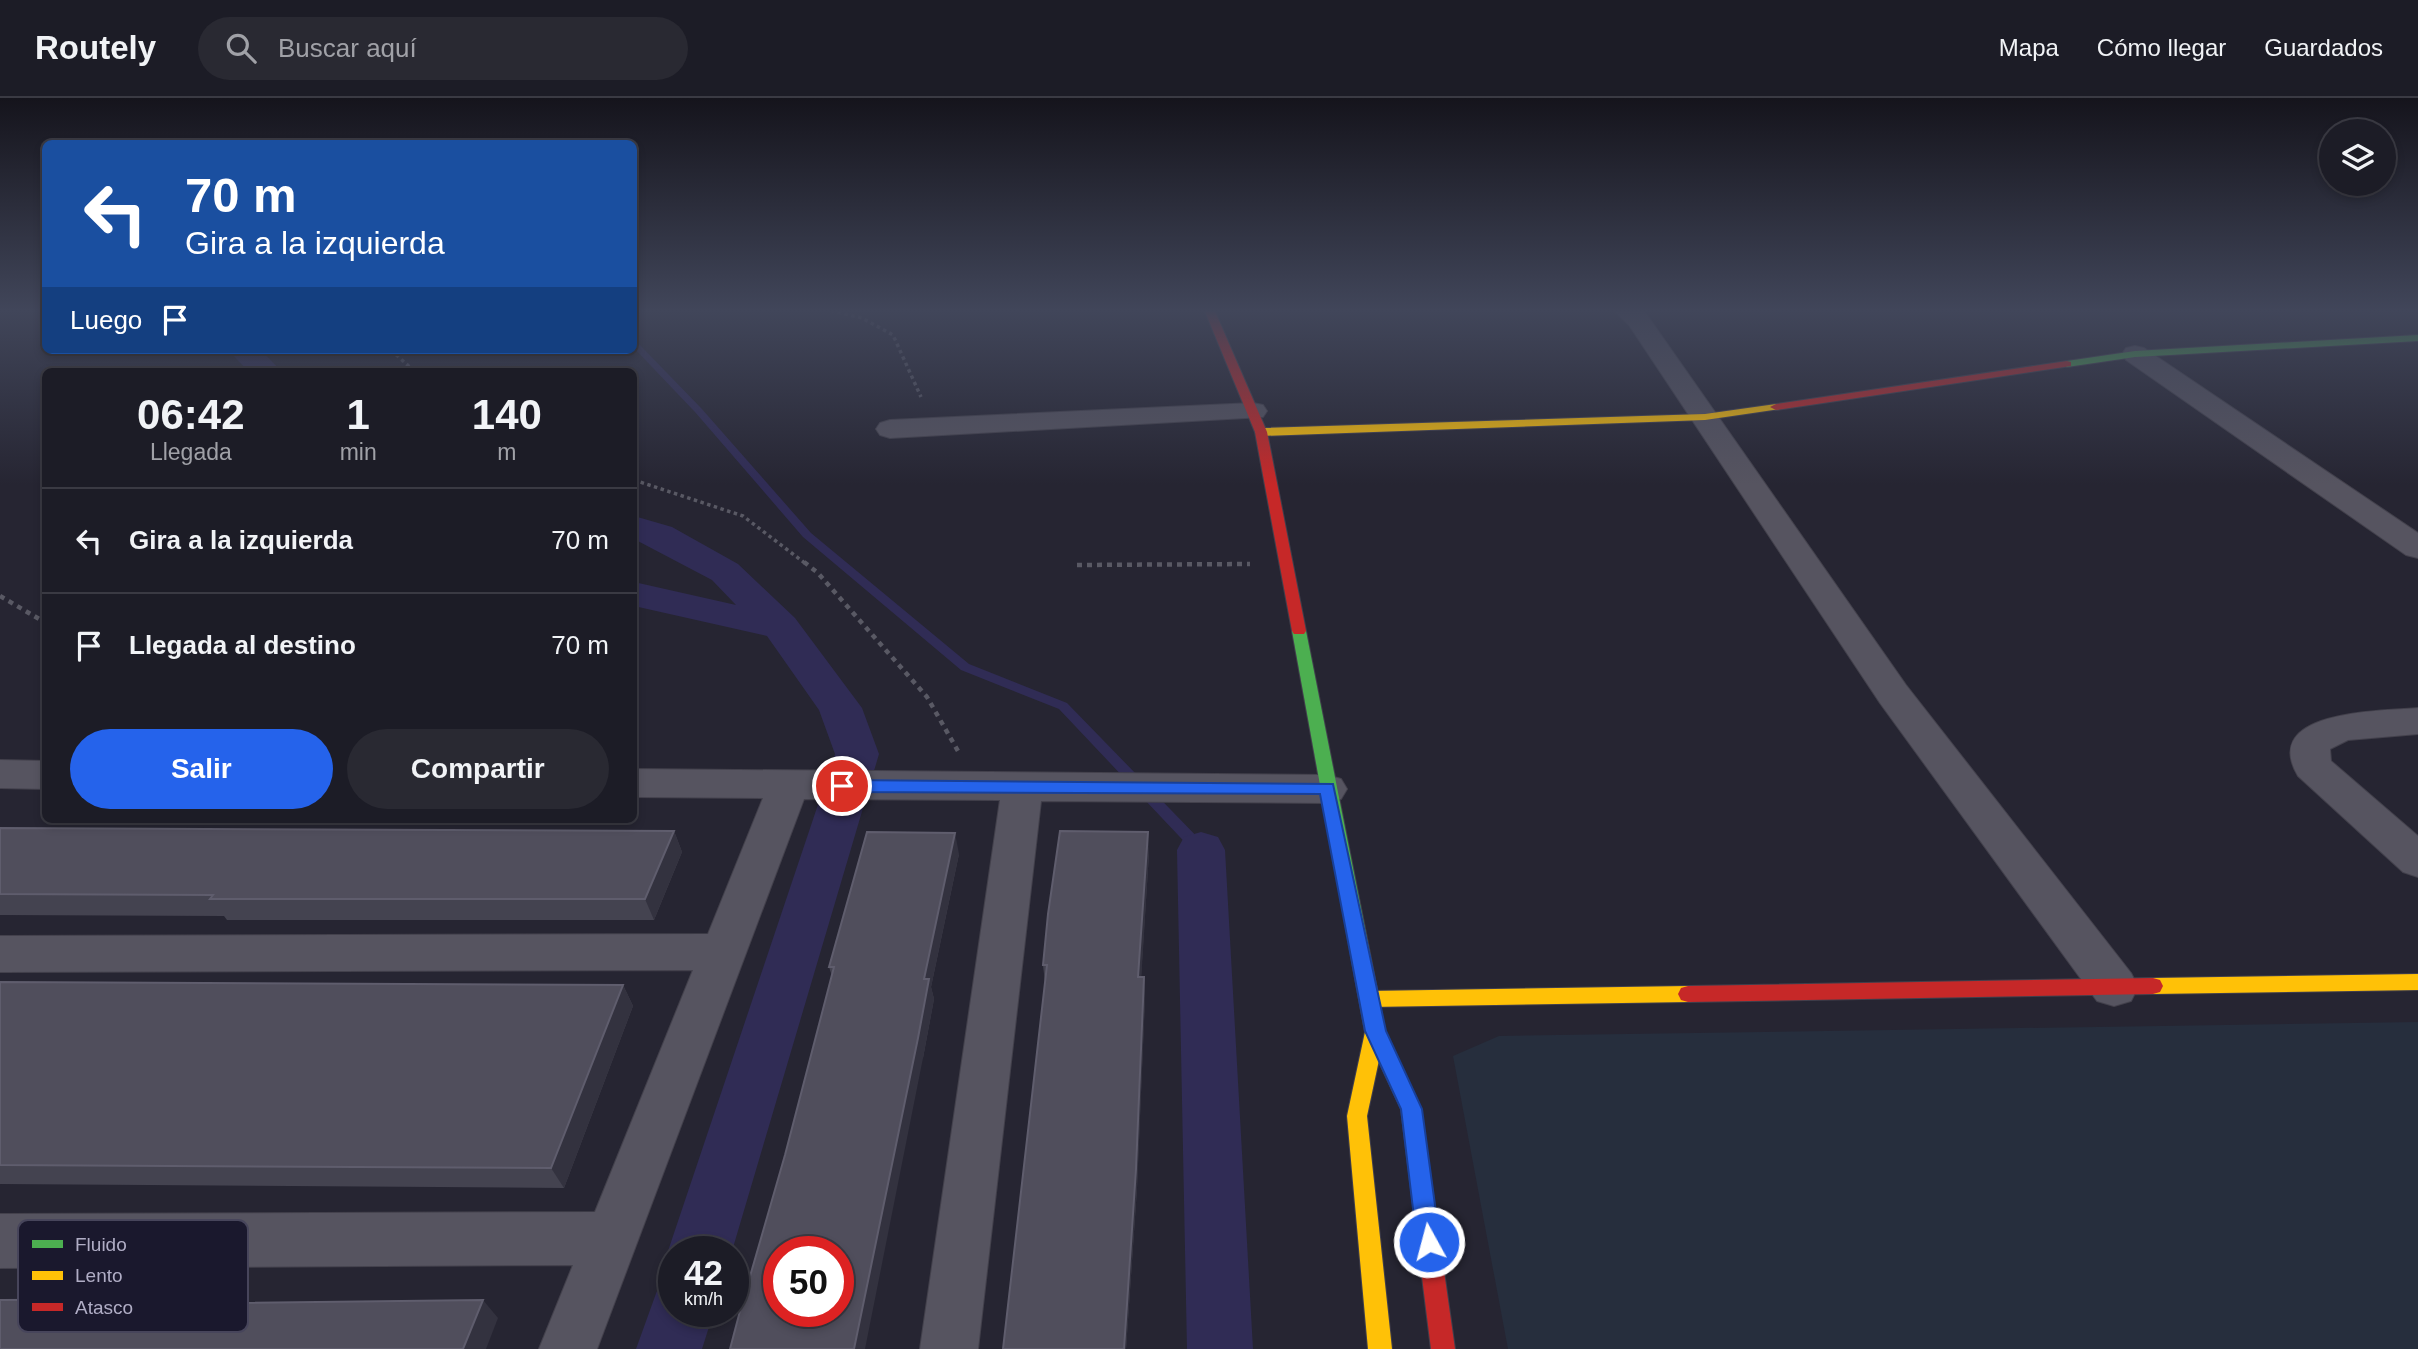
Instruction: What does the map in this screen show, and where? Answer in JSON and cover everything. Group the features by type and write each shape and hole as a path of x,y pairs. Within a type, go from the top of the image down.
{"street":[{"path":"1234,367 1257,422 1376,1031 1411,1109 1443,1349"},
{"path":"1671,367 1893,694 2114,987"},
{"path":"890,429 1705,417 2044,367"},
{"path":"2155,367 2418,548"},
{"path":"2418,721 2340,728 2309,743 2312,766 2418,862"},
{"path":"0,774 42,775"},
{"path":"637,783 1327,789"},
{"path":"568,1349 789,786"},
{"path":"949,1349 981,786"},
{"path":"0,954 723,952"},
{"path":"1369,999 2418,982"},
{"path":"1376,1031 1357,1116 1380,1349"},
{"path":"248,1240 611,1238"},
{"path":"0,1241 18,1241"}],"path":[{"path":"907,367 934,427"},
{"path":"637,481 743,516 817,573 928,697 981,786"},
{"path":"1077,565 1286,564"},
{"path":"0,596 42,622"}],"shaded area":[{"path":"2418,1022 2418,1349 1508,1349 1453,1056 1499,1036"}],"building":[{"path":"0,828 674,831 645,899 210,899 213,895 0,894"},
{"path":"1060,831 1148,832 1138,977 1144,977 1136,1169 1124,1349 1003,1349 1047,965 1043,965 1048,914"},
{"path":"867,832 955,833 924,979 929,979 918,1038 854,1349 730,1349 736,1327 749,1327 749,1280 834,967 829,967"},
{"path":"0,982 623,985 551,1168 0,1165"},
{"path":"0,1300 18,1300 18,1332 248,1332 248,1303 483,1300 463,1349 0,1349"}],"waterway":[{"path":"657,367 698,410 807,535 965,667 1063,706 1201,850"},
{"path":"637,528 659,535 725,572 781,627"},
{"path":"637,595 781,627"},
{"path":"705,1236 857,754 840,708 781,627"},
{"path":"1201,850 1220,1349"},
{"path":"669,1349 676,1327"}],"traffic: fast":[{"path":"1299,631 1368,994"}],"traffic: slow":[{"path":"1261,432 1705,417 1776,407"},
{"path":"2153,986 2418,982"},
{"path":"1369,999 1688,994"},
{"path":"1375,1032 1357,1116 1380,1349"}],"traffic: jam":[{"path":"1234,367 1261,432 1299,631"},
{"path":"1776,407 2044,367"},
{"path":"1688,994 2153,986"},
{"path":"1368,994 1375,1032 1411,1109 1443,1349"}],"route":[{"path":"842,786 1327,789 1376,1031 1411,1109 1429,1242"}]}
